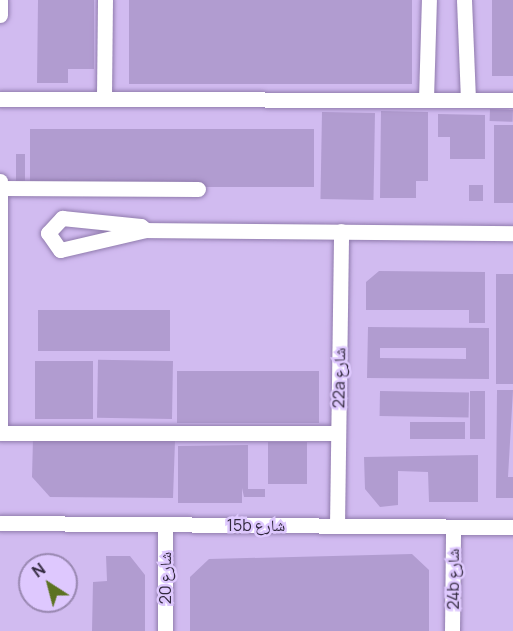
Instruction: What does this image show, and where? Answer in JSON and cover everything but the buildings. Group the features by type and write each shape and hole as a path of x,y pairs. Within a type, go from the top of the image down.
{"street":[{"path":"0,0 0,15"},
{"path":"104,95 105,0"},
{"path":"426,99 429,0"},
{"path":"464,0 468,99"},
{"path":"0,99 104,95 513,100"},
{"path":"0,181 0,432 339,433"},
{"path":"1,188 198,189"},
{"path":"146,231 68,250 54,246 48,233 62,218 146,231 513,233"},
{"name":"22a شارع","path":"337,525 341,231"},
{"name":"15b شارع","path":"0,523 513,527"},
{"name":"شارع 20","path":"165,524 165,631"},
{"name":"24b شارع","path":"452,631 453,527"}]}
